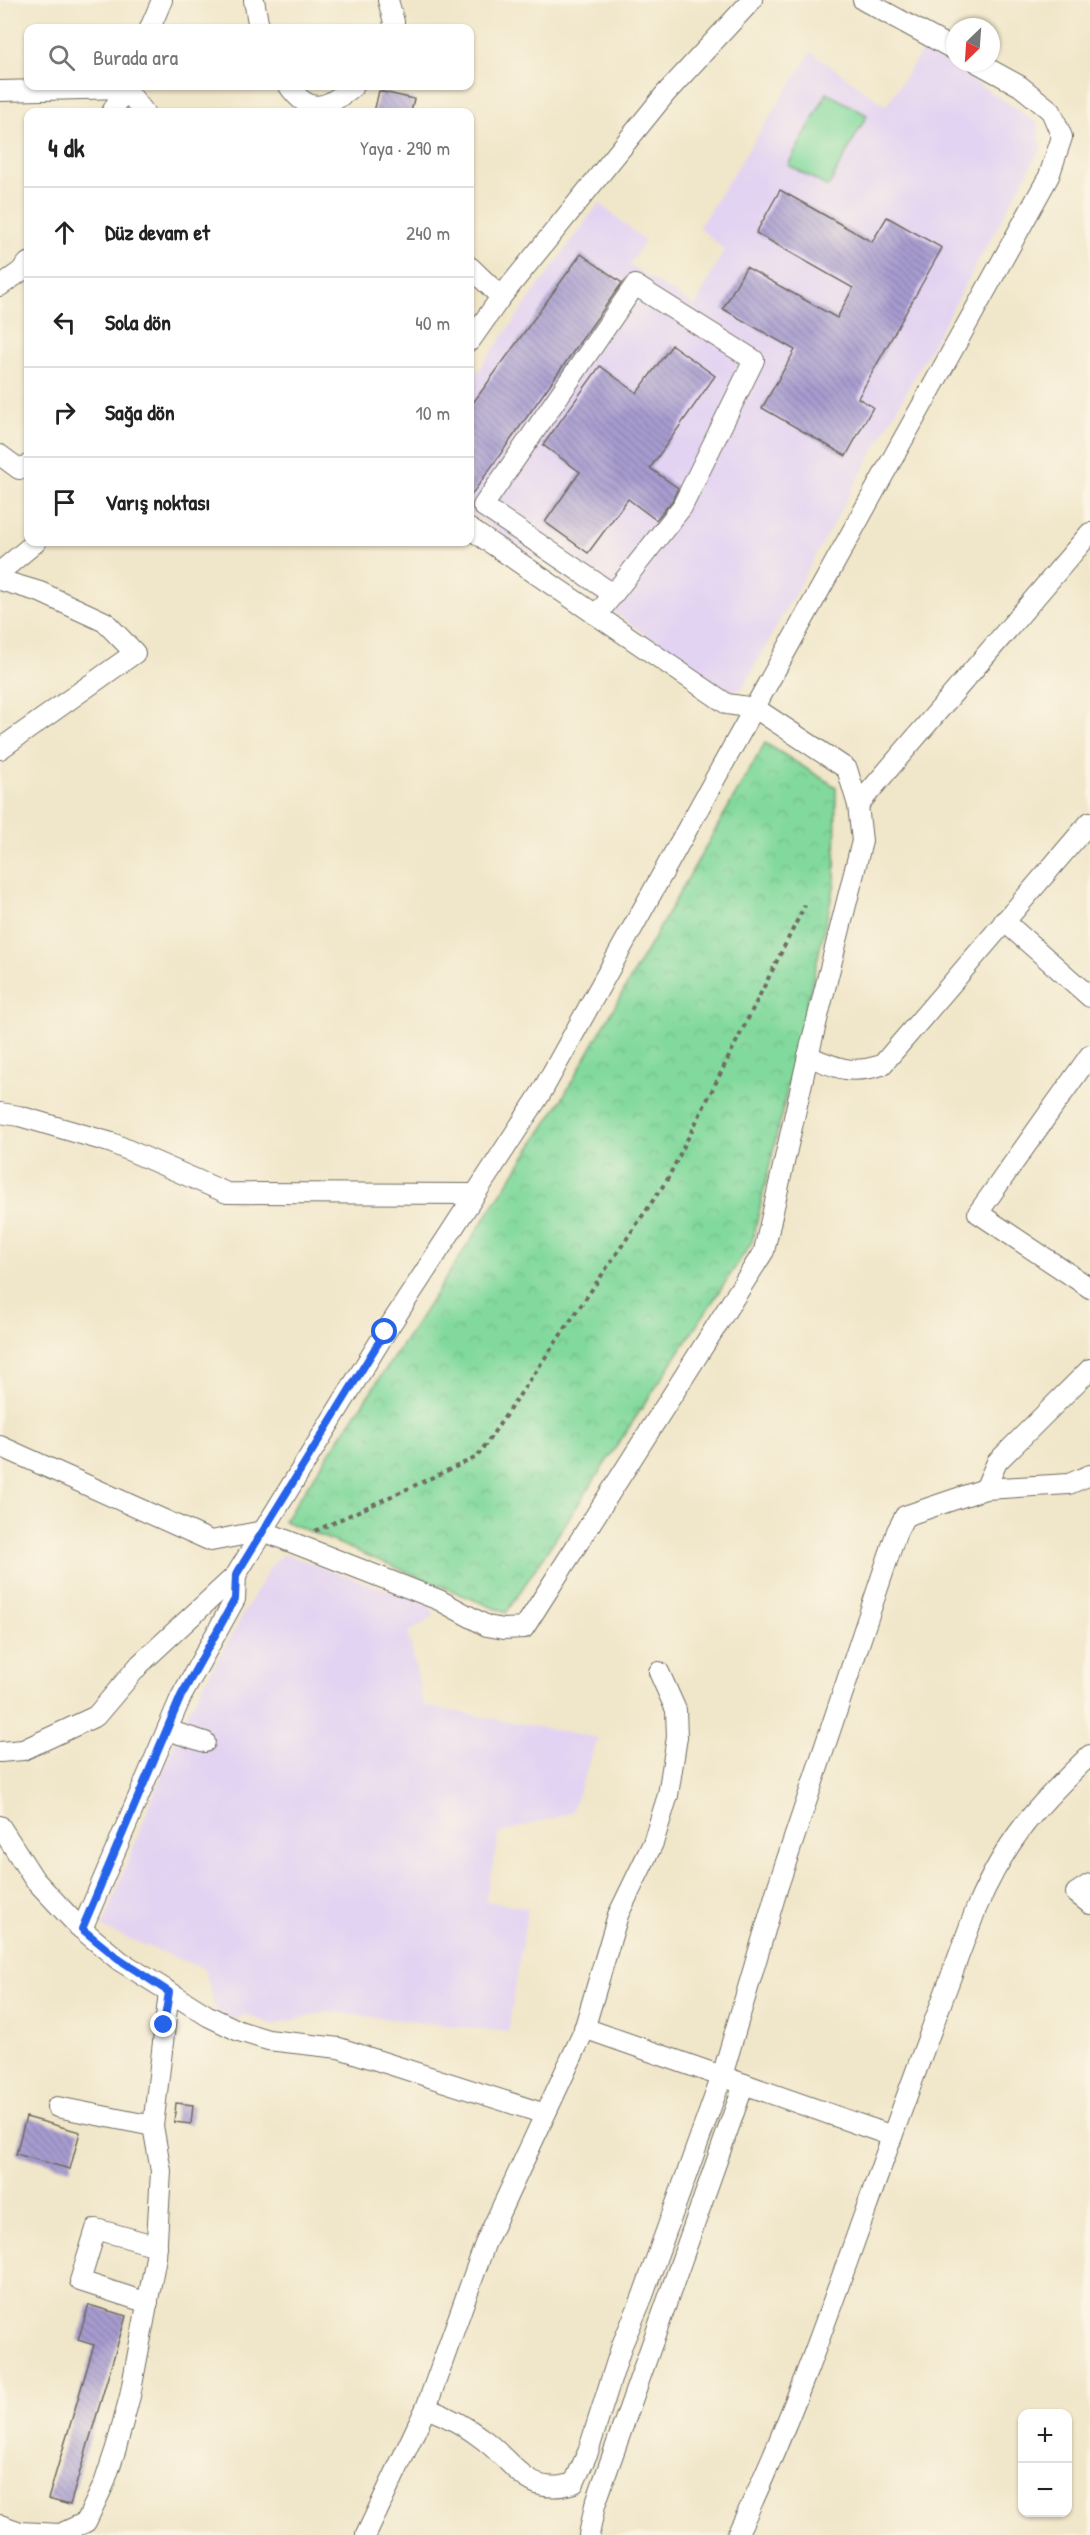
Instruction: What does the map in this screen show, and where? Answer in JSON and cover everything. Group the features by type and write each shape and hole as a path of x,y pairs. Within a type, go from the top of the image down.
{"street":[{"path":"152,24 162,0"},
{"path":"254,0 258,24"},
{"path":"388,0 393,14 393,24"},
{"path":"474,335 501,297 666,93 752,0"},
{"path":"863,0 946,45"},
{"path":"0,1752 23,1750 96,1716 140,1664 236,1575 385,1332 541,1093 1049,176 1062,136 1052,111 1020,86 994,72"},
{"path":"0,91 31,90"},
{"path":"113,108 123,90"},
{"path":"127,90 141,108"},
{"path":"293,90 305,104 334,108 350,90"},
{"path":"0,286 24,267"},
{"path":"474,271 501,297"},
{"path":"594,614 613,594 682,507 754,360 635,285 483,506 613,594"},
{"path":"0,455 19,469 24,467"},
{"path":"0,1446 211,1541 263,1531 439,1600 487,1626 504,1629 524,1628 764,1251 808,1056 862,842 858,805 847,769 754,708 727,704 474,532"},
{"path":"858,805 1090,533"},
{"path":"0,572 31,546"},
{"path":"0,580 40,592 105,622 135,653 0,749"},
{"path":"808,1056 843,1070 862,1071 882,1065 1090,822"},
{"path":"1004,921 1090,997"},
{"path":"1090,1055 978,1213 1090,1288"},
{"path":"0,1113 20,1116 112,1143 227,1193 476,1194"},
{"path":"985,1490 997,1462 1090,1369"},
{"path":"426,2408 454,2419 484,2440 521,2476 543,2488 559,2488 574,2483 588,2452 622,2345 642,2298 722,2076 778,1886 897,1531 905,1516 985,1490 1069,1484 1090,1475"},
{"path":"82,1929 181,1696 235,1599 236,1575"},
{"path":"366,2535 426,2408 485,2244 585,2028 618,1915 653,1843 668,1795 677,1737 676,1710 659,1672"},
{"path":"167,1730 205,1742"},
{"path":"737,2535 759,2490 829,2313 892,2136 991,1874 1010,1841 1030,1815 1090,1755"},
{"path":"0,1826 34,1879 82,1929 120,1960 208,2016 239,2031 268,2040 339,2048 545,2114"},
{"path":"1090,1884 1077,1893 1090,1904"},
{"path":"0,2525 20,2532 60,2534 86,2522 104,2484 130,2397 157,2246 162,2171 153,2126 169,1992"},
{"path":"585,2028 892,2136"},
{"path":"589,2535 595,2505 744,2084"},
{"path":"57,2107 153,2126"},
{"path":"148,2303 80,2281 96,2229 157,2246"}],"path":[{"path":"313,1533 477,1457 667,1180 804,905"}],"shaded area":[{"path":"924,48 946,62 946,72 960,72 1038,123 1041,148 742,689 728,692 474,515 474,376 599,203 645,241 629,265 695,306 724,250 699,227 811,52 886,106"},
{"path":"283,1554 431,1605 434,1616 408,1633 424,1706 598,1738 571,1813 500,1833 485,1901 528,1908 508,2032 327,2012 273,2025 245,2014 233,2021 216,2012 205,1969 102,1928 182,1722 269,1569"}],"green space":[{"path":"827,93 867,115 828,187 788,165"},
{"path":"765,743 836,787 835,883 752,1242 506,1613 284,1521 559,1104"}],"building":[{"path":"379,91 414,99 412,108 375,108"},
{"path":"780,190 872,242 887,217 942,248 858,398 873,407 846,456 762,408 795,350 723,309 746,267 837,318 853,288 756,233"},
{"path":"581,254 622,283 474,491 474,401"},
{"path":"672,345 715,376 650,468 678,488 672,501 656,520 628,499 588,553 545,522 580,472 543,445 600,366 637,393"},
{"path":"176,2103 193,2105 191,2124 174,2122"},
{"path":"26,2117 80,2132 70,2169 16,2154"},
{"path":"89,2305 126,2316 70,2505 48,2499 94,2345 78,2340"}],"route":[{"path":"164,2025 169,1992 120,1960 82,1929 181,1696 235,1599 236,1575 385,1332"}]}
